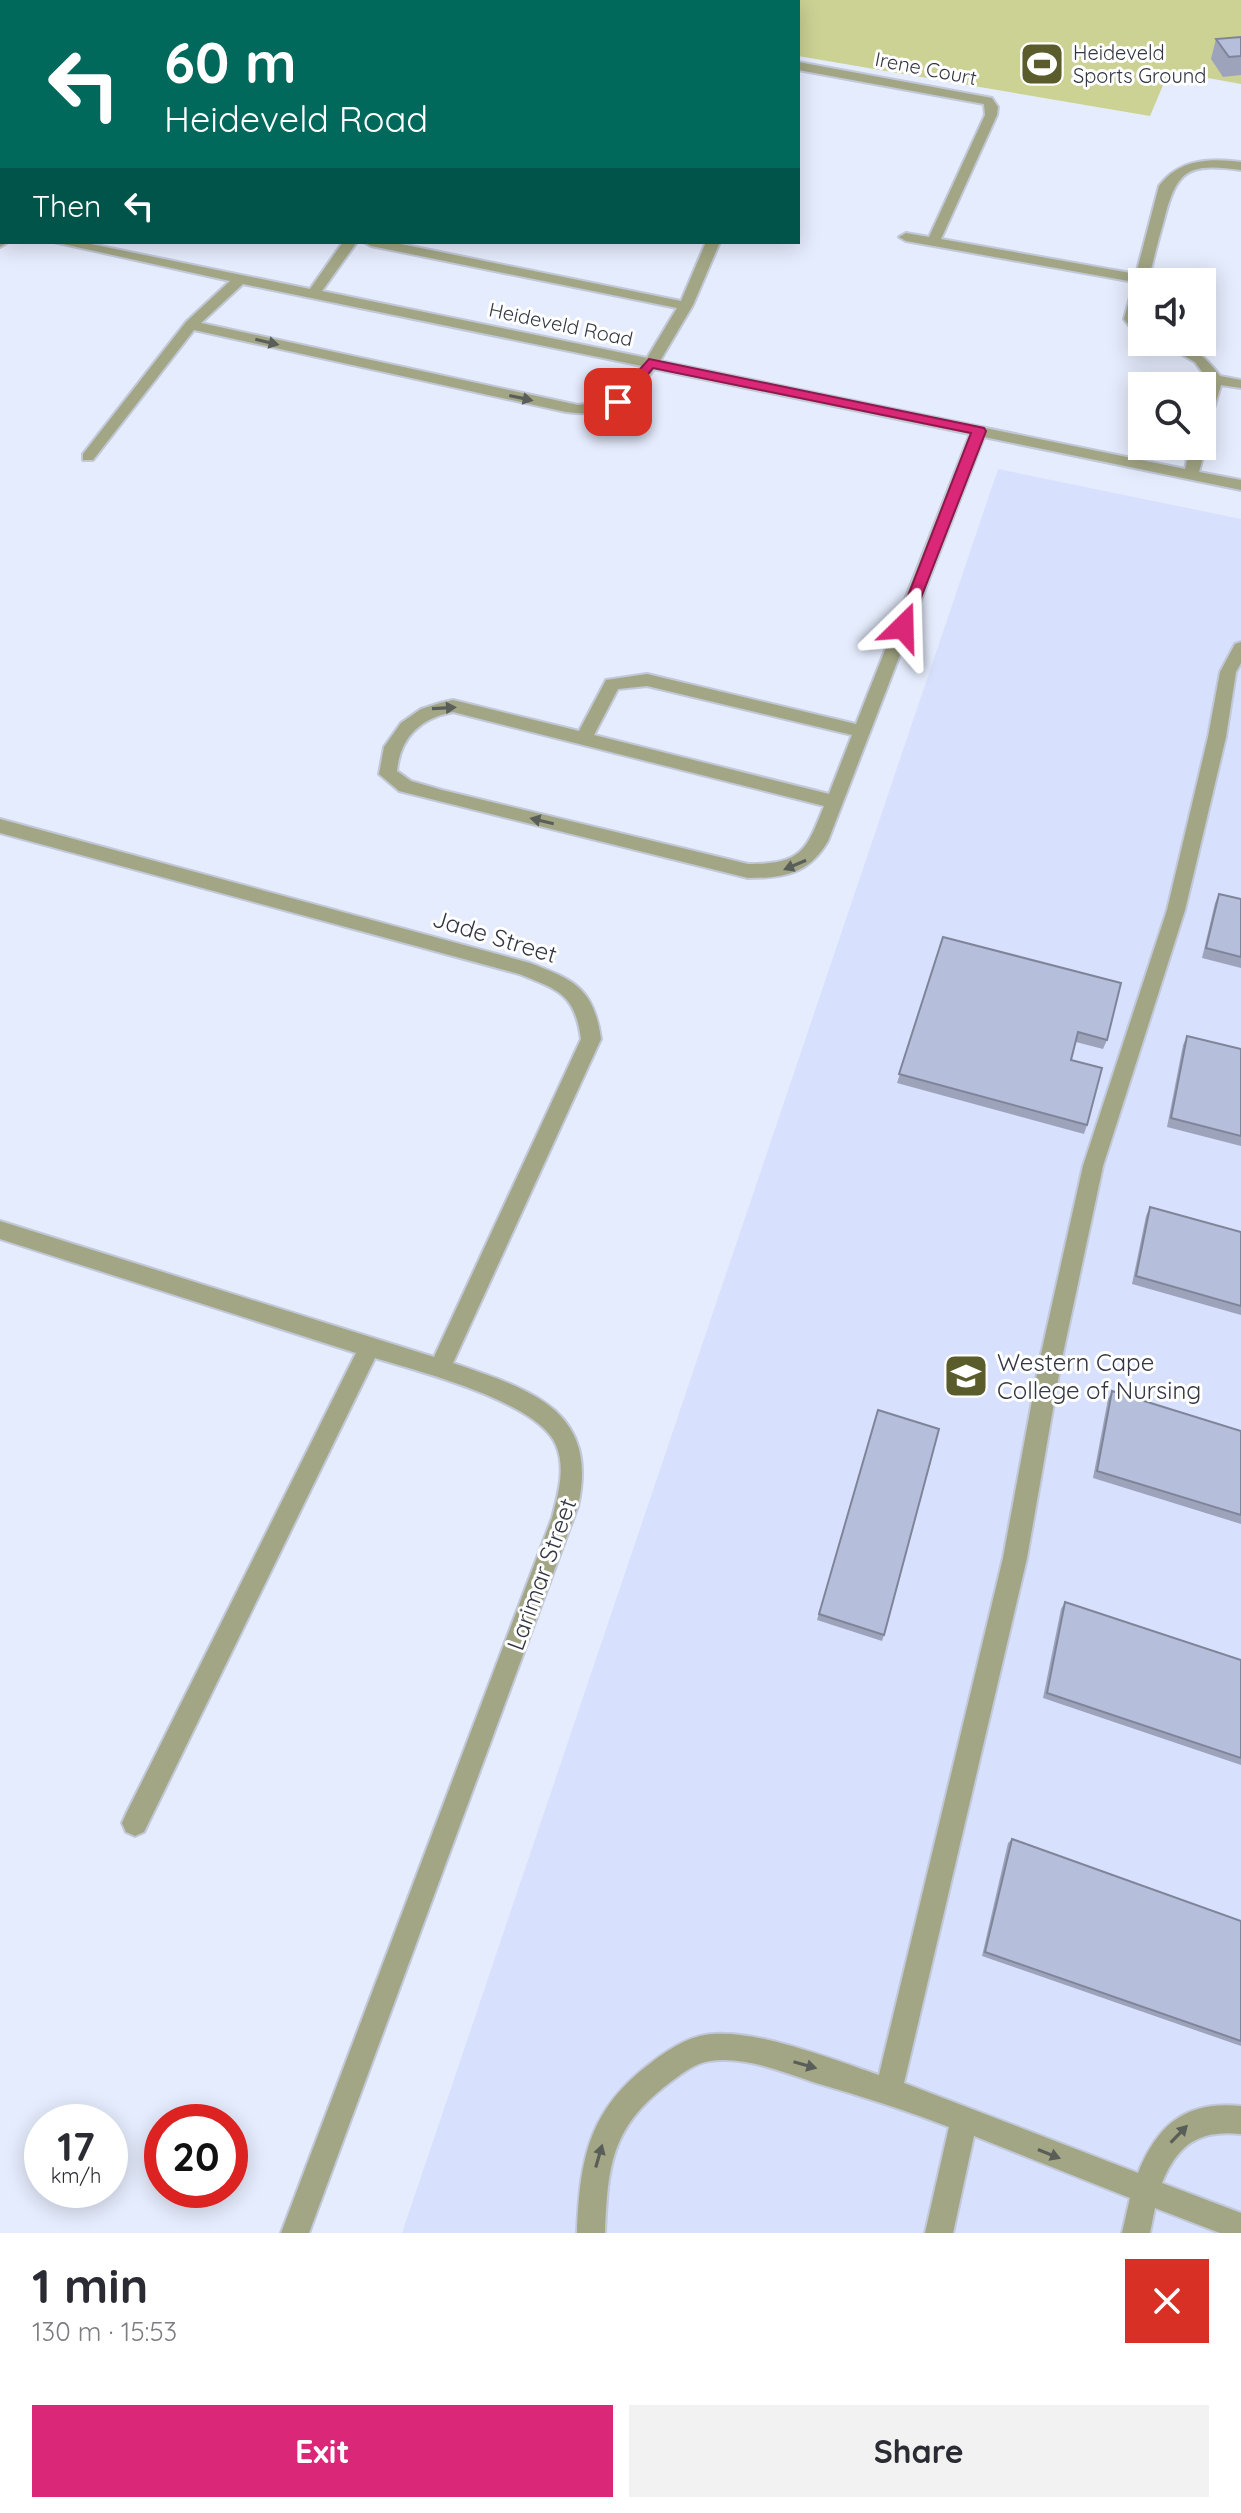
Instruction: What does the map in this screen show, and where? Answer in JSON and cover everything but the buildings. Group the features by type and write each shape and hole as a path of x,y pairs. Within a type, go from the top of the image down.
{"street":[{"name":"Irene Court","path":"800,66 988,101 992,107 991,115 933,242"},
{"path":"1142,268 1171,178 1192,166 1241,166"},
{"path":"906,237 1128,277"},
{"name":"Heideveld Road","path":"71,244 1241,485"},
{"path":"313,294 349,244"},
{"path":"381,244 685,306"},
{"path":"191,325 566,408 589,410 618,402 649,363 685,306 712,244"},
{"path":"88,457 191,325 240,279"},
{"path":"1194,356 1209,372"},
{"path":"1216,380 1241,384"},
{"path":"831,801 453,706 431,708 410,720 388,757 388,774 405,786 442,796 748,871 781,871 807,861 819,841 831,801 979,431"},
{"path":"1191,474 1194,460"},
{"path":"889,2090 1015,1558 1050,1363 1093,1166 1176,910 1217,737 1228,672 1241,648"},
{"path":"584,738 612,684 647,680 861,731"},
{"name":"Jade Street","path":"0,826 523,968 577,993 589,1012 591,1039 440,1368"},
{"name":"Larimar Street","path":"0,1230 440,1368 531,1404 557,1424 573,1456 572,1488 295,2233"},
{"path":"135,1823 369,1348"},
{"path":"591,2233 593,2177 605,2134 617,2109 683,2057 710,2047 748,2049 889,2090 1241,2227"},
{"path":"1136,2233 1142,2190 1164,2150 1190,2124 1222,2116 1241,2120"},
{"path":"939,2233 964,2120"}],"shaded area":[{"name":"Western Cape College of Nursing","path":"998,469 1241,519 1241,2233 402,2233"}],"green space":[{"name":"Heideveld Sports Ground","path":"800,0 1241,0 1241,84 1169,71 1150,116 800,56"}],"place":[{"name":"Heideveld Sports Ground","path":"1042,64"},
{"name":"Western Cape College of Nursing","path":"966,1376"}],"route":[{"path":"618,402 649,363 979,431 903,627"}]}
